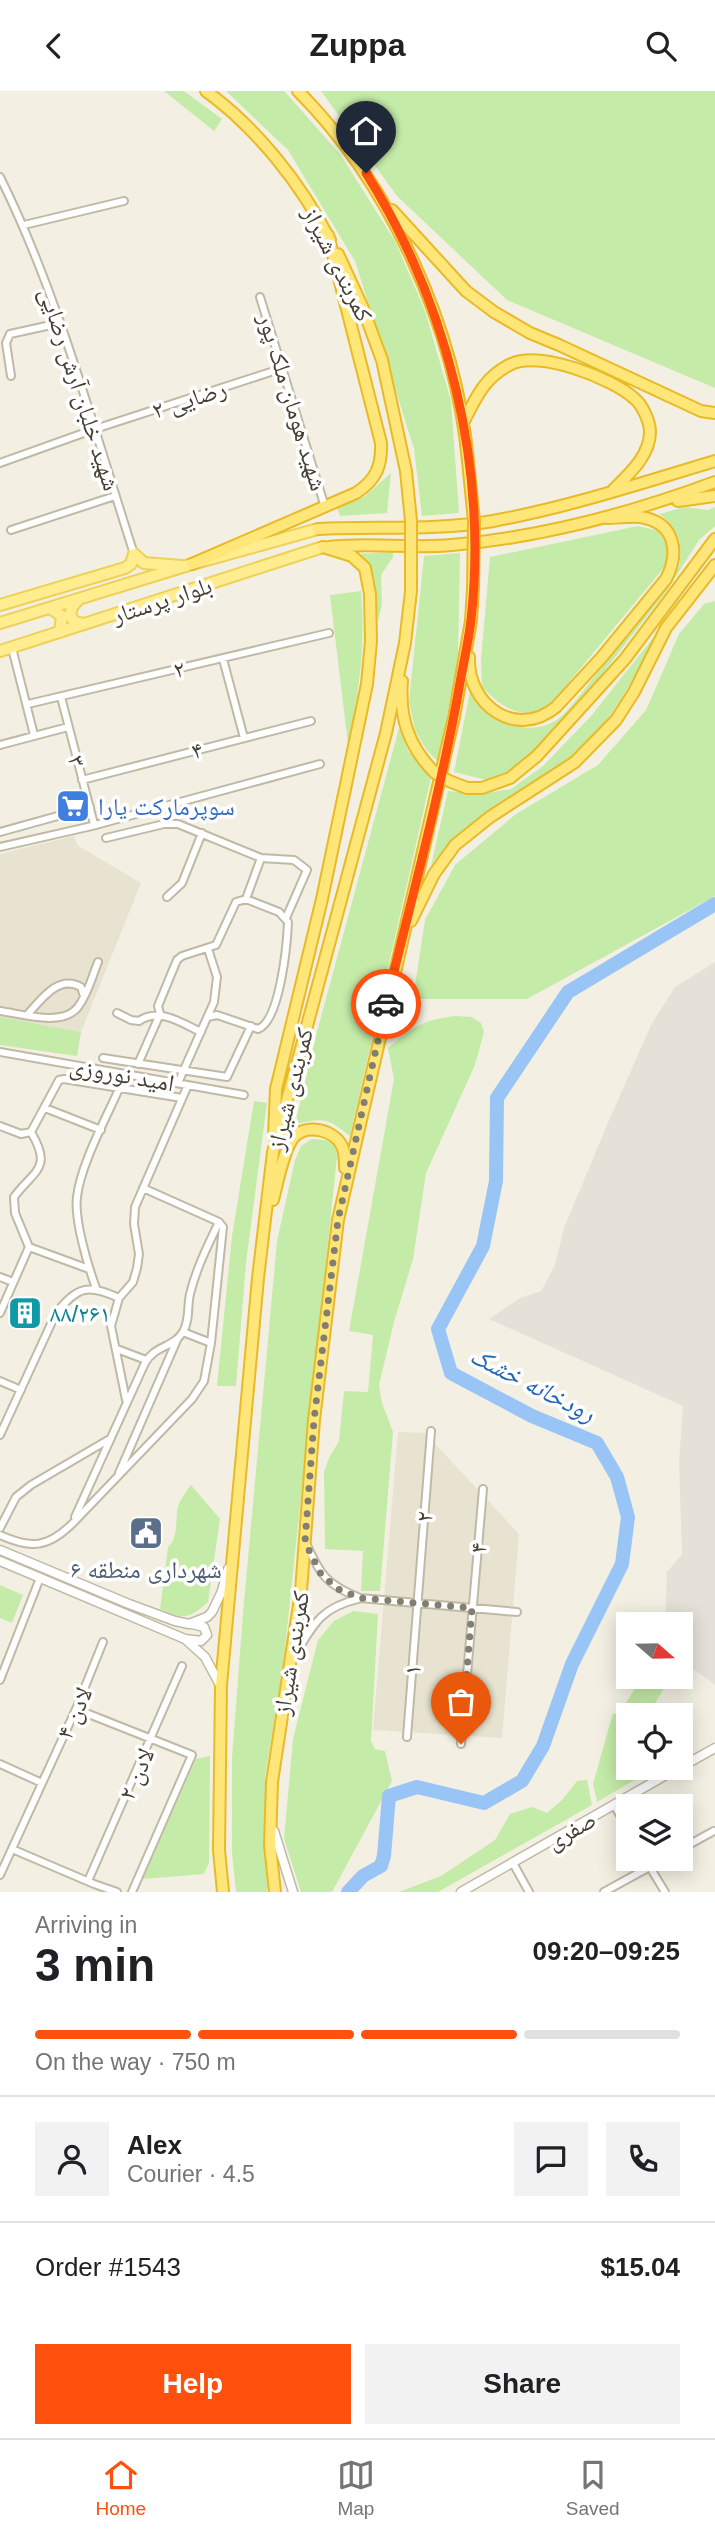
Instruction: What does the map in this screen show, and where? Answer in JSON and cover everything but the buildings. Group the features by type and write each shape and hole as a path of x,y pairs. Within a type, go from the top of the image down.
{"highway":[{"name":"کمربندی شیراز","path":"205,91 239,119 267,148 328,235 362,306 382,360 406,471 411,521 411,591 405,643 366,811 273,1152 221,1685 219,1850 223,1892"},
{"path":"298,91 347,146 384,201 423,247 466,291 494,312 530,333 701,411 715,413"},
{"path":"384,201 429,300 448,359 463,423"},
{"path":"188,565 325,507 365,487 378,472 381,443 328,235"},
{"path":"463,423 484,382 512,363 543,361 571,366 604,378 636,400 647,418 651,434 640,462 610,493"},
{"name":"کمربندی شیراز","path":"275,1892 270,1845 277,1738 292,1661 330,1276 345,1181 449,741 471,621 474,520 463,423"},
{"path":"317,529 440,527 492,521 585,501 715,461"},
{"path":"323,547 354,544 449,545 541,534 661,502 715,482"},
{"path":"661,502 715,496"},
{"path":"471,621 469,664 474,685 486,705 515,720 527,720 549,713 602,657 666,579 672,567 675,552 671,538 654,521 641,517 607,518"},
{"path":"405,643 401,687 403,719 418,754 435,773 449,781 467,787 482,788 510,778 537,756 625,659 715,539"},
{"path":"273,1152 275,1089 322,899 367,684 370,652 370,594 365,568 352,556 323,547"},
{"path":"402,939 434,874 455,845 490,817 575,762 616,720 634,692 666,628 715,565"},
{"path":"263,1236 289,1146 294,1137 305,1129 321,1130 341,1144 345,1157 345,1181"}],"main road":[{"name":"بلوار پرستار","path":"0,623 188,565 317,529"},
{"name":"بلوار پرستار","path":"0,651 323,547"},
{"path":"0,605 125,568 131,564 134,554 144,563 188,565"},
{"path":"78,600 72,607 70,616 75,622 84,625"},
{"path":"50,608 62,616 60,632"}],"street":[{"name":"شهید خلبان آرش رضایی","path":"0,177 24,225 60,323 134,554"},
{"path":"24,225 124,201"},
{"name":"شهید هومان ملک پور","path":"260,297 325,507"},
{"path":"11,376 6,343 10,334 60,323"},
{"name":"رضایی ۲","path":"0,463 94,429 284,368"},
{"path":"11,530 115,496"},
{"name":"۲","path":"28,704 329,633"},
{"path":"12,648 34,735"},
{"path":"223,659 244,738"},
{"name":"۳","path":"61,697 94,824"},
{"name":"۴","path":"82,780 311,721"},
{"path":"0,745 68,727"},
{"path":"0,847 320,765"},
{"path":"0,832 90,807"},
{"path":"106,838 164,824 178,824 261,857 294,860 307,870 286,918 287,934 275,1007 265,1027 258,1029 217,1014 208,1017"},
{"path":"167,897 182,883 202,833"},
{"path":"246,899 261,857"},
{"path":"138,1064 160,1014 158,1006 177,961 182,956 216,945 236,902 246,899 279,912 286,918"},
{"path":"178,1083 214,1002 217,977 208,949"},
{"path":"0,1011 61,1017 72,1013 84,998 98,962"},
{"path":"27,1015 43,997 63,983 81,987 84,998"},
{"path":"117,1013 139,1021 148,1015 160,1014 201,1032"},
{"path":"103,1058 227,1077 251,1026"},
{"name":"امید نوروزی","path":"0,1052 244,1095"},
{"path":"96,1288 89,1269 76,1207 77,1194 125,1075"},
{"path":"0,1126 21,1134 30,1132 59,1080 64,1079 182,1098"},
{"path":"126,1402 111,1326 119,1298 134,1282 137,1268 139,1254 134,1224 135,1207 188,1085"},
{"path":"45,1108 101,1130"},
{"path":"0,1313 29,1247 15,1213 14,1197 34,1176 41,1164 38,1146 30,1132"},
{"path":"0,1535 31,1545 56,1538 192,1399 204,1381 211,1343 223,1227 219,1222 143,1188"},
{"path":"117,1478 177,1340 187,1325 189,1297 195,1277 219,1222"},
{"path":"29,1247 89,1269"},
{"path":"0,1277 13,1282"},
{"path":"0,1435 56,1313 65,1301 79,1292 96,1288 119,1298"},
{"path":"183,1332 211,1343"},
{"path":"73,1523 146,1360 151,1353 177,1340"},
{"path":"117,1349 146,1360"},
{"path":"0,1381 21,1390"},
{"name":"۲","path":"418,1603 431,1431"},
{"path":"0,1528 16,1497 31,1485 110,1439"},
{"name":"۴","path":"472,1608 483,1489"},
{"path":"305,1542 315,1565 326,1580 338,1589 360,1598 517,1612"},
{"path":"189,1624 207,1617 218,1604 233,1549"},
{"path":"0,1550 129,1604 175,1621 204,1627 207,1635 201,1641 186,1639 0,1561"},
{"path":"0,1680 40,1578"},
{"path":"292,1661 312,1626 323,1614 340,1603 360,1598"},
{"name":"۱","path":"407,1737 418,1603"},
{"path":"461,1744 472,1608"},
{"path":"186,1639 205,1657 221,1685"},
{"name":"۴ لادن","path":"0,1875 76,1709 103,1642"},
{"name":"۲ لادن","path":"88,1881 182,1666"},
{"path":"76,1709 192,1755 132,1892"},
{"name":"صفری","path":"693,1760 715,1748"},
{"path":"0,1764 42,1783"},
{"name":"صفری","path":"461,1892 657,1780"},
{"path":"271,1817 281,1860 293,1892"},
{"path":"693,1842 713,1831"},
{"path":"12,1849 117,1892"},
{"path":"513,1863 528,1892"},
{"path":"604,1892 641,1871"},
{"path":"653,1871 665,1892"}],"shaded area":[{"path":"74,836 77,845 141,883 81,1032 0,1017 0,854"},
{"path":"715,962 715,1685 693,1669 693,1612 665,1612 667,1572 682,1554 679,1462 683,1406 489,1319 520,1298 541,1291 555,1265 564,1228 651,1025 675,987"},
{"path":"398,1432 425,1433 519,1534 502,1738 373,1730"}],"green space":[{"path":"164,91 184,91 222,119 214,131"},
{"path":"226,91 284,91 340,154 395,241 425,311 451,401 459,513 422,516 414,449 355,261 288,150"},
{"path":"321,91 715,91 715,388 507,300 397,196"},
{"path":"391,473 387,513 340,516 337,508 365,496"},
{"path":"685,507 708,510 715,507 715,526 699,540 668,589 571,714 525,761 506,775 490,781 454,772 470,692 497,718 521,727 546,725 558,719 569,708 679,567 678,537 671,525 659,514"},
{"path":"638,526 659,531 667,547 667,564 556,698 540,710 521,713 493,698 482,687 481,660 490,557"},
{"path":"393,552 393,557 381,575 382,604 378,622 373,577 359,554"},
{"path":"460,553 458,656 438,762 426,749 415,730 409,701 424,556"},
{"path":"361,591 361,668 348,744 330,595"},
{"path":"715,601 715,896 527,999 413,999 425,920 455,865 516,814 598,765 646,710 679,634 704,604"},
{"path":"657,633 628,688 592,738 561,766 460,834 431,866 448,791 479,794 511,789 543,766 591,716"},
{"path":"399,728 408,751 431,778 350,1136 330,1122 295,1124"},
{"path":"455,1016 472,1017 481,1023 484,1032 475,1065 426,1173 413,1259 379,1385 382,1403 393,1432 380,1591 361,1591 363,1551 325,1549 324,1472 339,1441 344,1391 368,1392 373,1335 349,1331 394,1079 388,1048 419,1026"},
{"path":"0,1017 81,1032 77,1056 0,1045"},
{"path":"254,1101 267,1103 246,1263 236,1386 217,1386 232,1236"},
{"path":"312,1139 326,1140 335,1146 337,1157 283,1667 265,1777 267,1892 236,1892 232,1852 232,1758 277,1241 295,1160 301,1146"},
{"path":"191,1485 220,1519 208,1602 190,1615 180,1616 160,1609 168,1547 175,1533 178,1506"},
{"path":"0,1585 23,1595 12,1623 0,1618"},
{"path":"353,1611 378,1614 371,1741 375,1749 385,1751 392,1781 332,1892 301,1892 284,1839 293,1739 318,1640 334,1621"},
{"path":"635,1689 663,1689 655,1703 626,1703"},
{"path":"613,1713 616,1714 616,1780 635,1780 597,1802 593,1784"},
{"path":"210,1756 209,1863 204,1874 143,1879 196,1759"},
{"path":"587,1780 592,1805 438,1892 399,1892 441,1876 495,1840 510,1814 532,1807 547,1813 577,1781"}],"waterway":[{"name":"رودخانه خشک","path":"348,1892 363,1876 381,1866 389,1796 417,1787 484,1803 522,1781 543,1746 572,1664 622,1564 628,1517 617,1477 597,1443 532,1416 451,1373 438,1329 483,1246 496,1181 497,1098 568,992 715,904"}],"way so far":[{"path":"386,1004 338,1220 314,1420 305,1542 315,1565 326,1580 338,1589 360,1598 472,1608 461,1744"}],"place":[{"name":"سوپرمارکت یارا","path":"73,806"},
{"name":"۸۸/۲۶۱","path":"25,1313"},
{"name":"شهرداری منطقه ۶","path":"146,1533"}],"route":[{"path":"366,173 384,201 429,300 448,359 463,423 474,520 471,621 454,717 386,1004"}]}
